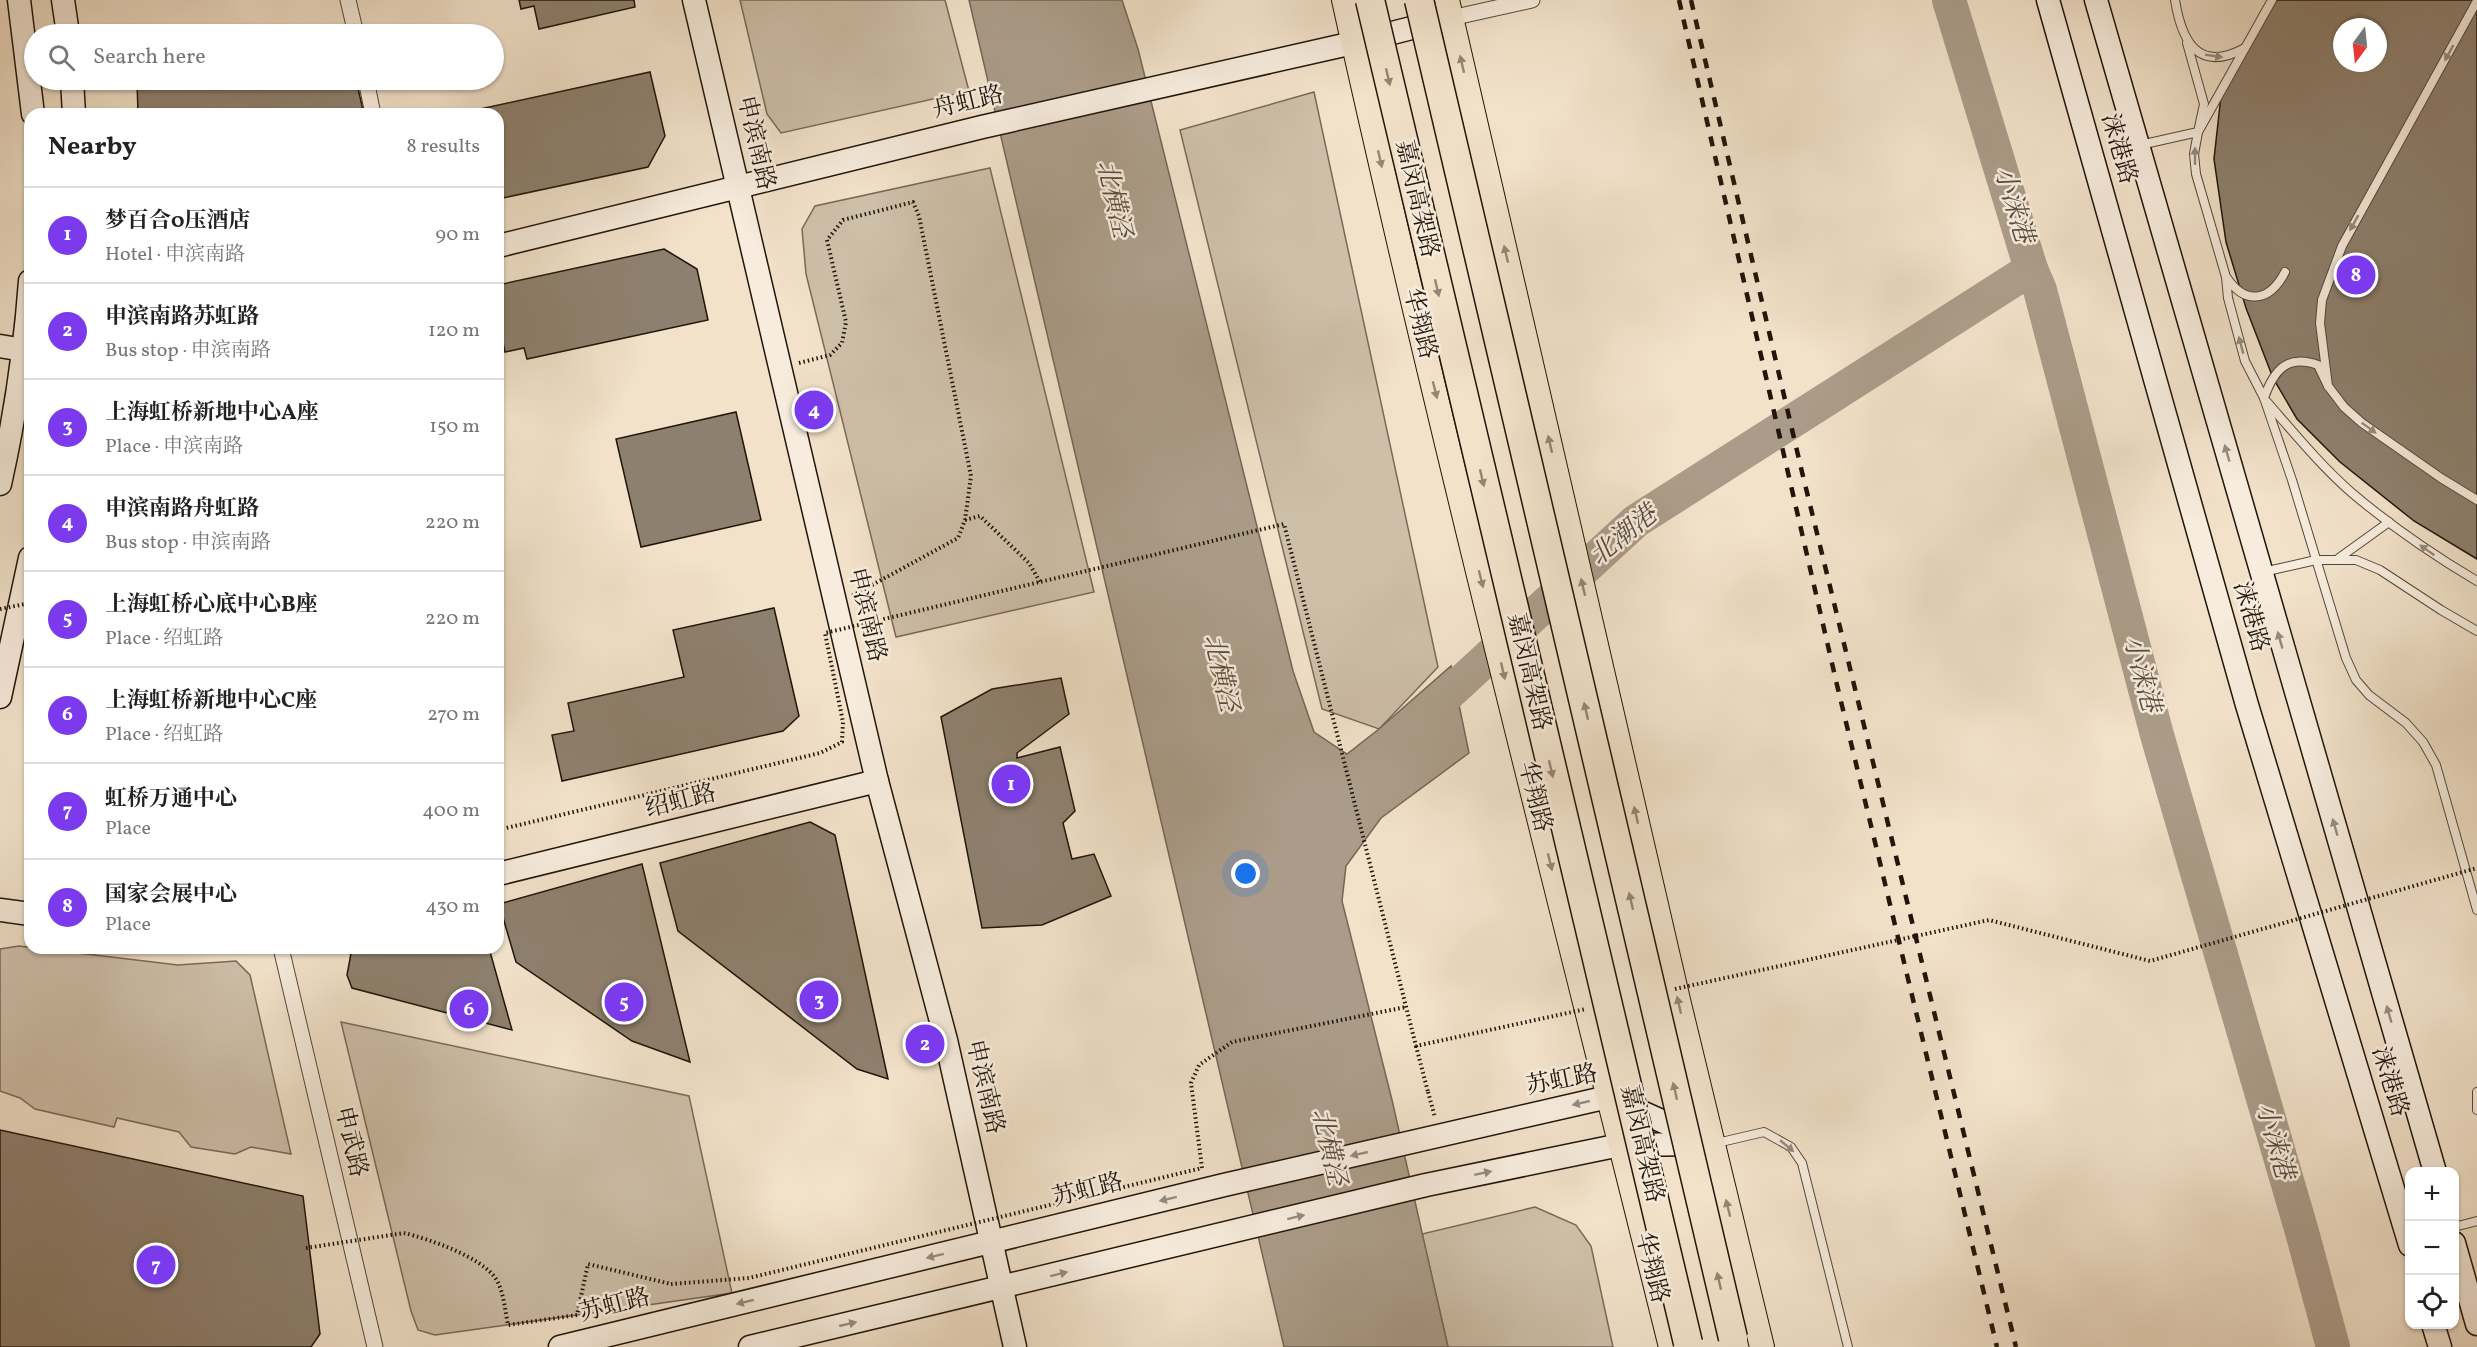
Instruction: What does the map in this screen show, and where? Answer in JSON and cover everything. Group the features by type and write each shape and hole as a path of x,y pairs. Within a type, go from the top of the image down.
{"highway":[{"name":"嘉闵高架路","path":"1370,0 1679,1345"},
{"name":"嘉闵高架路","path":"1419,0 1733,1338"}],"main road":[{"path":"19,0 24,41"},
{"path":"63,0 67,24"},
{"name":"申滨南路","path":"694,0 877,782 946,1040 1015,1347"},
{"name":"华翔路","path":"1344,0 1397,233 1608,1097 1679,1345"},
{"name":"涞港路","path":"2048,0 2247,705 2405,1232"},
{"path":"2096,0 2434,1167"},
{"path":"1449,9 1762,1347"},
{"name":"舟虹路","path":"504,244 982,127 1353,43 1449,9"},
{"path":"30,90 32,108"},
{"path":"73,90 74,108"},
{"path":"0,346 24,350"},
{"path":"0,484 24,367"},
{"path":"0,697 24,586"},
{"name":"绍虹路","path":"504,873 877,782"},
{"path":"0,910 24,913"},
{"name":"苏虹路","path":"560,1347 1224,1185 1608,1097 1713,1144"},
{"path":"750,1347 1426,1185 1620,1145 1713,1144"},
{"path":"2459,1261 2477,1324"},
{"path":"2435,1329 2440,1347"}],"street":[{"path":"348,0 354,24"},
{"path":"1449,9 1532,0"},
{"path":"368,90 372,108"},
{"name":"申武路","path":"282,954 375,1347"}],"lane":[{"path":"2175,0 2204,104 2194,154 2196,174 2226,277 2228,297 2245,361 2264,398 2292,480 2346,658 2356,680 2369,695 2406,723 2422,742 2436,765 2477,910"},
{"path":"2138,145 2198,132 2272,0"},
{"path":"2328,386 2321,342 2322,300 2342,246 2477,1"},
{"path":"2187,43 2198,52 2222,59 2245,48"},
{"path":"2226,277 2233,287 2252,297 2266,295 2278,286 2284,272"},
{"path":"2264,398 2270,382 2279,370 2299,361 2318,365 2328,386 2344,407 2362,423 2477,500"},
{"path":"2264,398 2306,447 2352,493 2439,558 2477,581"},
{"path":"2339,558 2389,522"},
{"path":"2261,572 2316,560 2339,558 2356,560 2369,564 2477,631"},
{"path":"2477,1092 2477,1110"},
{"path":"1713,1144 1764,1132 1791,1147 1802,1163 1848,1347"},
{"path":"2459,1226 2477,1221"}],"path":[{"path":"780,367 830,355 842,343 846,322 827,240 843,220 914,202 919,216 971,476 965,520 958,538 836,605"},
{"path":"965,520 980,516 1029,563 1040,582"},
{"path":"504,829 820,753 842,742 843,722 825,633 1284,524 1428,1092"},
{"path":"0,609 24,604"},
{"path":"1674,990 1989,920 2150,961 2477,868"},
{"path":"306,1248 404,1233 432,1240 474,1261 496,1279 504,1302 508,1325 577,1315 588,1263 671,1284 749,1278 1202,1168 1191,1083 1199,1065 1232,1042 1406,1007"},
{"path":"1416,1046 1592,1008"}],"shaded area":[{"path":"740,0 945,0 969,91 781,133 767,114"},
{"path":"1314,92 1438,667 1379,729 1322,709 1180,130"},
{"path":"990,168 1094,592 896,637 806,274 802,229 815,206"},
{"path":"19,946 24,947 24,954 86,954 178,965 236,961 250,975 291,1154 251,1147 235,1154 191,1147 179,1132 117,1118 114,1127 35,1109 20,1098 0,1091 0,949"},
{"path":"341,1022 689,1096 732,1293 435,1335 418,1330 411,1311"},
{"path":"1535,1207 1576,1225 1591,1246 1613,1347 1448,1347 1422,1234"}],"water":[{"name":"北横泾","path":"969,0 1122,0 1138,49 1293,671 1314,732 1347,754 1451,666 1469,753 1381,818 1346,866 1342,901 1392,1100 1448,1347 1284,1347"}],"building":[{"path":"519,0 634,0 635,7 539,29 534,6 521,9"},
{"path":"2277,0 2477,0 2477,559 2414,521 2340,462 2297,419 2273,378 2246,308 2226,242 2214,159 2221,96 2264,17"},
{"path":"650,72 665,136 648,167 504,198 504,108 485,108"},
{"path":"137,90 358,90 363,108 138,108"},
{"path":"664,249 697,269 708,320 527,359 524,348 505,352 504,284"},
{"path":"736,412 761,520 641,547 616,439"},
{"path":"774,608 799,716 783,731 562,781 552,735 574,731 568,703 684,677 673,630"},
{"path":"1061,678 1069,714 1017,753 1017,758 1060,747 1075,811 1063,823 1072,859 1094,854 1111,896 1042,925 982,928 941,717 992,689"},
{"path":"810,822 835,835 888,1079 857,1069 678,931 660,863"},
{"path":"642,864 690,1062 632,1041 516,962 504,921 504,903"},
{"path":"351,954 491,954 512,1030 352,988 347,975"},
{"path":"0,1130 303,1196 320,1334 311,1347 0,1347"}],"waterway":[{"name":"小涞港","path":"1949,0 2031,269 2040,290 2157,735 2302,1232 2333,1347"},
{"name":"北潮港","path":"1420,720 1636,521 2031,269"}],"railway":[{"path":"1679,0 1837,685 1997,1347"},
{"path":"1691,0 1802,472 2016,1347"}],"place":[{"name":"国家会展中心","path":"2356,275"},
{"name":"申滨南路舟虹路","path":"814,410"},
{"name":"梦百合0压酒店","path":"1011,784"},
{"name":"上海虹桥新地中心A座","path":"819,1000"},
{"name":"上海虹桥心底中心B座","path":"624,1002"},
{"name":"上海虹桥新地中心C座","path":"469,1009"},
{"name":"申滨南路苏虹路","path":"925,1044"},
{"name":"虹桥万通中心","path":"156,1265"}]}
